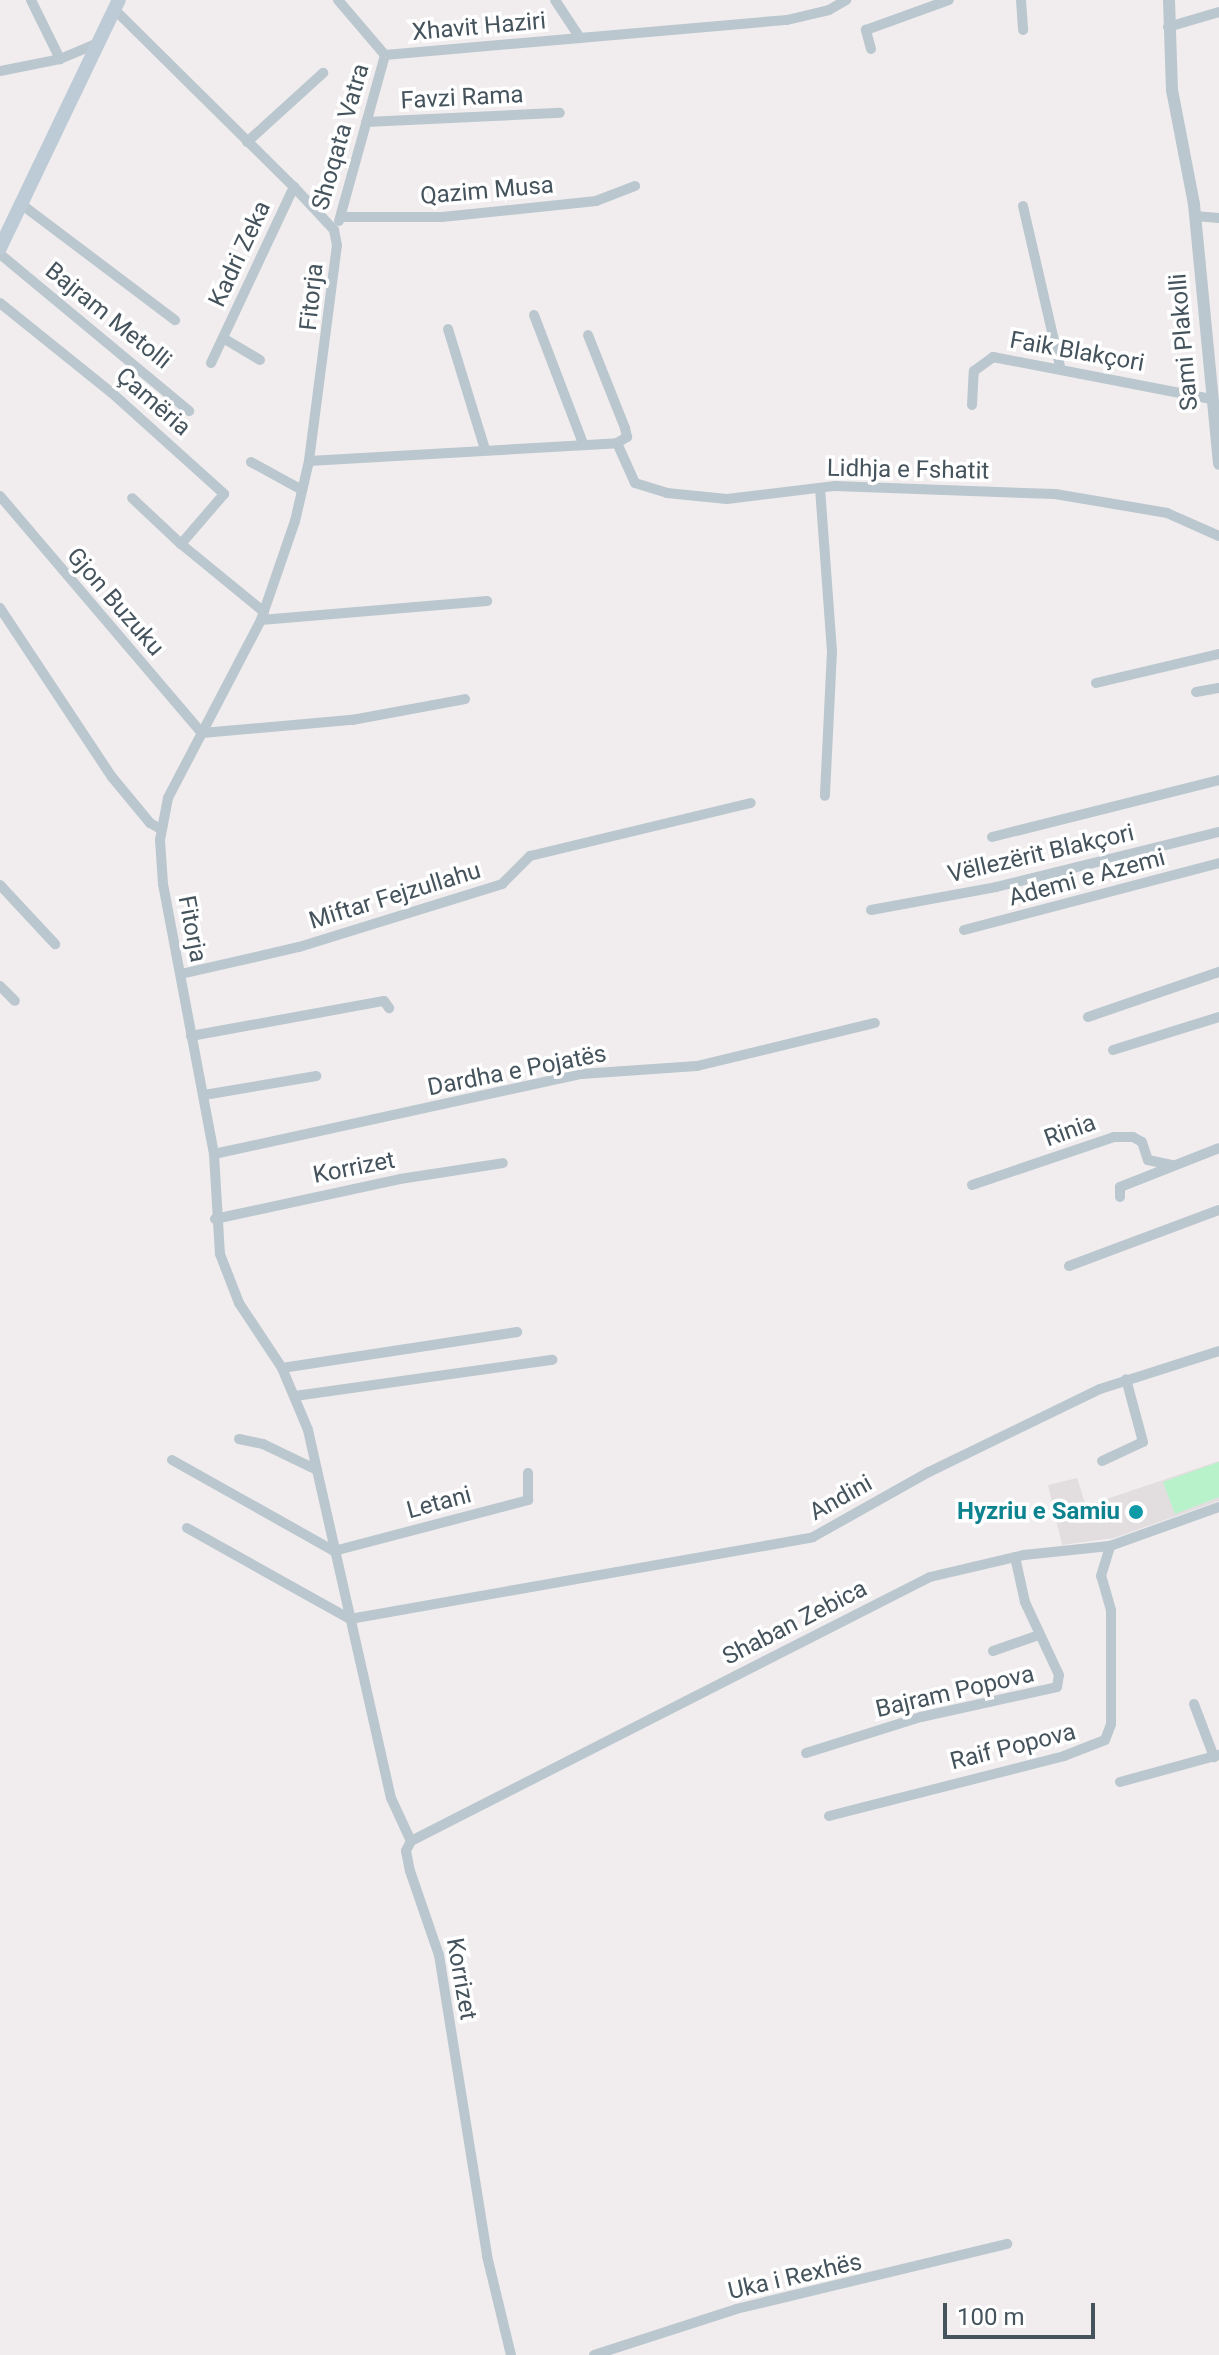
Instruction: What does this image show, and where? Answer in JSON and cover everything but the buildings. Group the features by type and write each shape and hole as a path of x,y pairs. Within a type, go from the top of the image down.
{"main road":[{"name":"Bajram Metolli","path":"0,251 117,5"}],"street":[{"path":"31,0 60,59"},
{"path":"338,0 385,55"},
{"name":"Xhavit Haziri","path":"385,55 580,38 555,0"},
{"path":"580,38 787,20 829,10 846,0"},
{"path":"871,49 866,30 949,0"},
{"path":"1021,0 1023,30"},
{"name":"Sami Plakolli","path":"1169,0 1172,90 1195,216 1219,464"},
{"name":"Fitorja","path":"117,5 334,230 329,328 302,490 262,616 168,798 161,829 163,884 214,1154"},
{"path":"1168,27 1219,12"},
{"path":"0,71 60,59 98,43"},
{"name":"Shoqata Vatra","path":"334,230 341,217 385,55"},
{"path":"247,142 323,73"},
{"name":"Favzi Rama","path":"366,122 560,113"},
{"name":"Qazim Musa","path":"341,217 442,217 596,201 635,186"},
{"name":"Kadri Zeka","path":"211,363 294,187"},
{"name":"Bajram Metolli","path":"21,204 175,320"},
{"path":"1023,206 1060,366"},
{"path":"1195,216 1219,218"},
{"name":"Bajram Metolli","path":"0,251 189,411"},
{"name":"Çamëria","path":"0,303 222,489 224,494 181,544"},
{"path":"534,315 583,443"},
{"path":"448,329 485,449"},
{"name":"Lidhja e Fshatit","path":"588,335 624,423 627,437 617,443 635,483 667,493 727,499 820,488 1055,494 1167,513 1219,536"},
{"name":"Kadri Zeka","path":"223,338 260,360"},
{"name":"Faik Blakçori","path":"972,405 974,371 984,359 1060,366 1211,399"},
{"path":"309,461 369,461 485,449 617,443"},
{"path":"251,462 302,490"},
{"path":"820,488 832,651 825,796"},
{"name":"Gjon Buzuku","path":"0,496 202,733"},
{"path":"132,498 262,616 487,601"},
{"path":"0,608 112,777 150,823 161,829"},
{"path":"1096,683 1219,654"},
{"path":"1196,692 1219,688"},
{"path":"202,733 352,720 465,699"},
{"path":"992,837 1219,780"},
{"name":"Miftar Fejzullahu","path":"181,974 299,947 502,884 530,856 751,803"},
{"name":"Vëllezërit Blakçori","path":"871,910 996,887 1219,832"},
{"name":"Ademi e Azemi","path":"964,930 1219,863"},
{"path":"0,885 55,944"},
{"path":"1088,1017 1219,972"},
{"path":"0,986 15,1001"},
{"path":"191,1036 384,1001 389,1008"},
{"path":"1113,1050 1219,1017"},
{"name":"Dardha e Pojatës","path":"214,1154 581,1074 697,1066 875,1023"},
{"path":"204,1095 316,1076"},
{"name":"Rinia","path":"972,1185 1114,1137 1133,1137 1142,1142 1148,1160 1171,1165"},
{"path":"1120,1197 1120,1187 1219,1148"},
{"name":"Korrizet","path":"214,1154 215,1219 220,1254 235,1295 282,1368 295,1396 317,1470 391,1798 411,1841 406,1851 439,1955 487,2256 511,2355"},
{"name":"Korrizet","path":"215,1219 400,1179 503,1163"},
{"path":"1069,1266 1219,1210"},
{"path":"282,1368 517,1332"},
{"name":"Andini","path":"350,1619 813,1537 994,1439 1126,1379 1219,1351"},
{"path":"295,1396 552,1360"},
{"path":"1102,1461 1143,1442 1126,1379"},
{"path":"239,1439 263,1444 317,1470"},
{"path":"172,1460 334,1551"},
{"name":"Letani","path":"334,1551 528,1500 528,1473"},
{"name":"Shaban Zebica","path":"411,1841 769,1657 841,1625 905,1588 964,1567 1015,1557 1110,1546 1219,1507"},
{"path":"187,1528 350,1619"},
{"name":"Raif Popova","path":"829,1816 1064,1756 1105,1740 1111,1724 1111,1610 1101,1576 1110,1546"},
{"name":"Bajram Popova","path":"806,1753 921,1717 1057,1687 1059,1675 1020,1588 1015,1557"},
{"name":"Bajram Popova","path":"993,1651 1039,1635"},
{"path":"1120,1782 1216,1756 1194,1704"},
{"name":"Uka i Rexhës","path":"594,2355 736,2309 1007,2244"}],"shaded area":[{"path":"1219,1461 1219,1501 1114,1538 1062,1545 1048,1485 1077,1478 1086,1506"}],"green space":[{"path":"1219,1462 1219,1497 1175,1514 1163,1482"}],"place":[{"name":"Hyzriu e Samiu","path":"1136,1512"}]}
